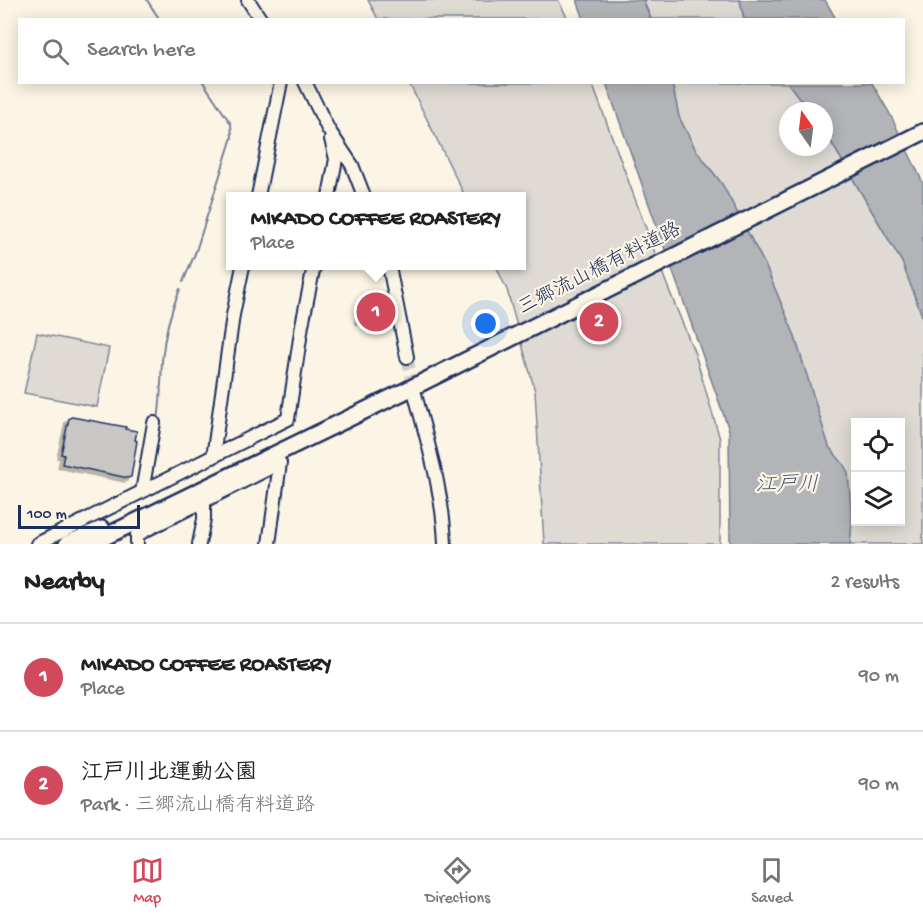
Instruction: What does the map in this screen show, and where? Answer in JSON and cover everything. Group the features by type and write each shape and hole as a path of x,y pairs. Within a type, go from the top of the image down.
{"main road":[{"name":"三郷流山橋有料道路","path":"90,544 260,460 409,393 455,366 923,132"},
{"name":"三郷流山橋有料道路","path":"67,544 95,530 134,522"}],"street":[{"path":"248,0 260,18"},
{"path":"259,192 281,84"},
{"path":"306,84 328,129 352,165 362,192"},
{"path":"328,129 336,159 330,192"},
{"path":"213,457 233,315 242,270"},
{"path":"37,544 288,419 302,325 313,270"},
{"path":"390,270 407,357"},
{"path":"409,393 437,476 444,515 445,544"},
{"path":"142,492 154,423"},
{"path":"137,544 137,535 280,463 269,544"},
{"path":"199,544 204,519 204,501"}],"shaded area":[{"path":"368,0 558,0 567,18 377,18"},
{"path":"643,0 740,0 744,18 651,18"},
{"path":"409,84 592,84 695,354 720,439 720,544 544,544 535,391 507,290 498,270 526,270 526,192 463,192"},
{"path":"672,84 789,84 802,102 779,102 779,156 833,156 833,145 902,262 923,318 923,544 850,544 852,526 905,526 905,418 851,418 851,514 844,465 829,447 794,334 765,265 722,184 696,150 679,117"},
{"path":"37,333 109,348 97,407 24,393"}],"water":[{"path":"577,0 643,0 651,18 584,18"},
{"path":"740,0 825,0 835,18 744,18"},
{"name":"江戸川","path":"606,84 672,84 679,117 696,150 722,184 765,265 794,334 829,447 848,473 852,526 850,544 730,544 729,430"},
{"path":"789,84 873,84 890,114 923,183 923,318 902,262 833,145 833,102 802,102"}],"building":[{"path":"360,302 388,304 392,323 359,320"},
{"path":"69,418 137,431 131,477 62,464 64,455 61,454"}],"waterway":[{"path":"147,0 159,18"},
{"path":"183,282 196,251 232,137 231,124 204,84"},
{"path":"158,421 164,343 180,289"}],"tunnel":[{"path":"407,357 415,393"}],"place":[{"name":"MIKADO COFFEE ROASTERY","path":"376,312"},
{"name":"江戸川北運動公園","path":"599,322"}]}
